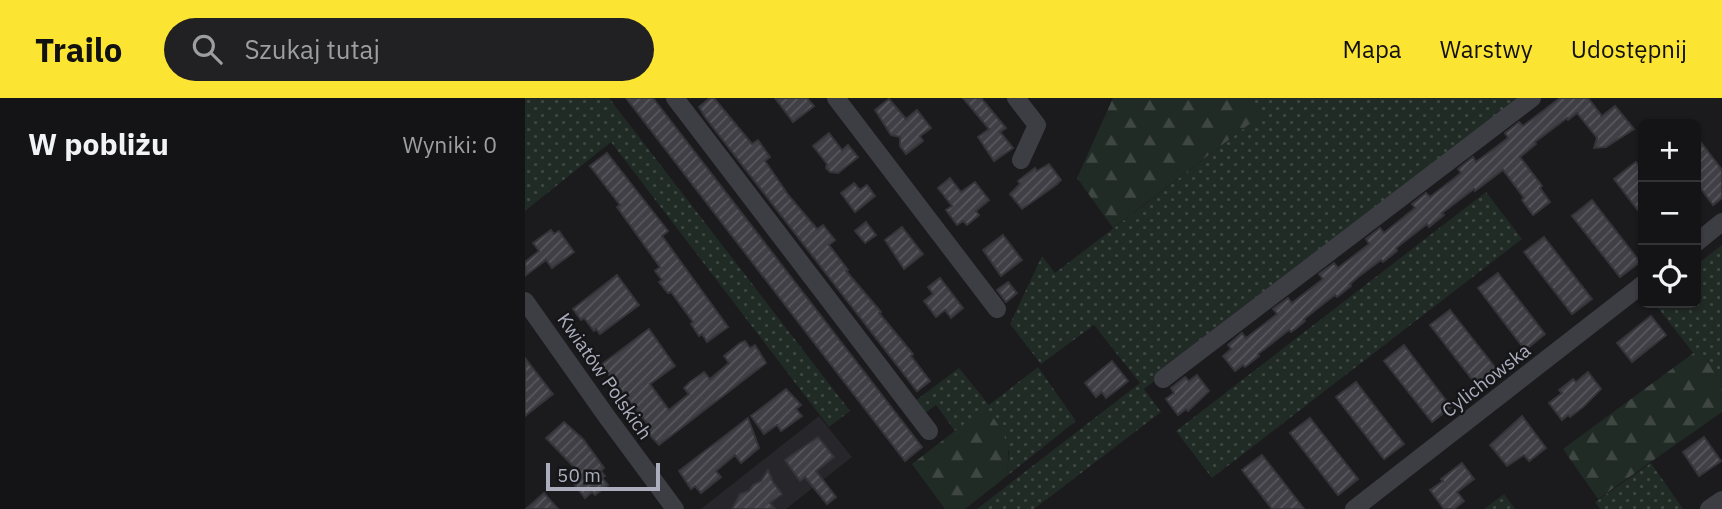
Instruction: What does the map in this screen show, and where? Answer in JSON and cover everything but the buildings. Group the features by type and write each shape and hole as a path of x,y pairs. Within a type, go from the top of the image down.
{"street":[{"path":"675,98 929,431"},
{"path":"835,98 997,309"},
{"path":"1016,98 1037,125 1021,160"},
{"path":"1163,379 1532,98"},
{"path":"1701,239 1722,222"},
{"name":"Cylichowska","path":"1354,509 1638,288"},
{"name":"Kwiatów Polskich","path":"525,301 675,509"},
{"path":"1709,509 1722,500"}],"shaded area":[{"path":"819,416 852,457 786,509 701,509"}],"green space":[{"path":"525,98 609,98 850,411 829,427 611,142 525,211"},
{"path":"1113,98 1246,98 1260,116 1113,228 1077,178"},
{"path":"1246,98 1525,98 1144,389 1161,412 1034,509 977,509 1140,383 1094,325 1041,364 1010,324 1042,256 1055,273 1260,116"},
{"path":"1486,192 1522,239 1212,478 1176,431"},
{"path":"1722,245 1722,382 1700,350 1694,354 1658,308 1701,308 1701,261"},
{"path":"1699,349 1722,382 1722,412 1598,499 1563,449"},
{"path":"1038,367 1076,421 1007,476 1009,452 986,408 955,431 936,405 925,413 915,401 959,368 989,405"},
{"path":"986,407 1005,439 1008,455 1007,476 965,509 945,509 912,464"},
{"path":"1651,463 1683,509 1600,509 1595,502"},
{"path":"1504,494 1515,509 1484,509"}]}
